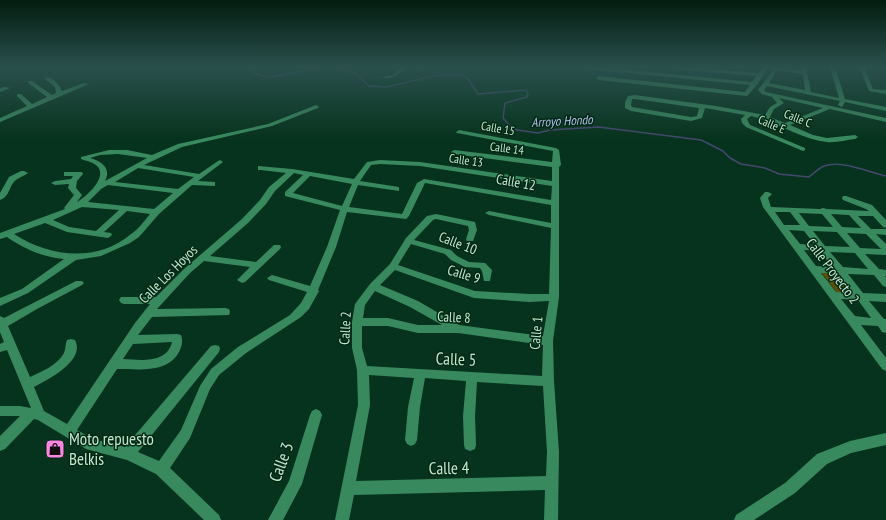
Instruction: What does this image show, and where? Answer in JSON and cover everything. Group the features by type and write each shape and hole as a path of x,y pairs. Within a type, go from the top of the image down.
{"street":[{"path":"43,91 51,97"},
{"path":"0,120 66,91"},
{"path":"718,91 720,98"},
{"path":"721,91 747,94 749,91"},
{"path":"762,91 774,96 886,120"},
{"path":"800,91 886,109"},
{"path":"840,110 843,100 841,91"},
{"path":"19,95 31,106"},
{"path":"766,118 772,108 781,103 774,96"},
{"name":"Calle C","path":"702,107 700,117 691,119 628,108 628,99 630,97 640,98 702,107 750,114 766,118 811,136 826,140 855,137"},
{"path":"4,234 63,214 80,204 104,185 153,157 180,145 270,125 316,107"},
{"path":"785,125 828,108"},
{"name":"Calle E","path":"750,114 744,119 748,126 803,149"},
{"name":"Calle 15","path":"459,132 556,150"},
{"name":"Calle 1","path":"551,520 553,452 548,381 548,341 554,297 557,165 556,150"},
{"path":"104,185 104,168 100,162 83,158 96,154 117,152 130,152 153,157"},
{"name":"Calle 14","path":"454,152 557,165"},
{"path":"4,234 41,252 59,257 95,255 122,244 136,235 156,212 180,191 220,162"},
{"name":"Calle 13","path":"356,183 367,165 372,162 420,164 556,184"},
{"path":"137,166 200,176"},
{"path":"261,168 292,171 396,189"},
{"name":"Calle Los Hoyos","path":"68,432 148,313 158,301 202,258 245,221 263,202 272,188 292,171"},
{"path":"0,198 7,190 12,179 24,173"},
{"path":"63,214 78,195 72,188 73,182 78,174 67,174"},
{"path":"288,194 308,174"},
{"name":"Calle 12","path":"344,209 404,217 424,181 556,203"},
{"path":"55,183 73,182"},
{"path":"190,183 212,184"},
{"path":"161,469 179,446 189,428 207,382 217,370 247,346 292,320 300,313 314,291 330,253 344,209 356,183"},
{"path":"104,185 180,191"},
{"path":"272,188 288,194 344,209"},
{"path":"768,194 764,198 769,209 793,211 822,210 876,214"},
{"path":"846,198 869,207 886,225"},
{"path":"80,204 156,212"},
{"path":"97,234 126,209"},
{"name":"Calle Proyecto 2","path":"769,209 852,320 881,352 886,366"},
{"path":"822,210 856,250 881,273 886,284"},
{"path":"793,211 860,297 884,325"},
{"path":"489,213 556,226"},
{"path":"852,213 886,250"},
{"name":"Calle 2","path":"342,520 364,405 363,370 357,348 357,322 360,304 373,286 393,266 409,241 430,218 436,216 472,224 474,230 470,239"},
{"path":"44,220 67,229 108,235"},
{"path":"782,227 886,232"},
{"name":"Calle 10","path":"409,241 448,252 454,258 468,265 482,266 486,270 486,279"},
{"path":"242,280 277,247"},
{"path":"798,247 886,250"},
{"path":"0,302 25,291 74,257"},
{"path":"202,258 258,265"},
{"name":"Calle 9","path":"393,266 474,294 529,298 554,297"},
{"path":"814,269 881,273"},
{"path":"272,278 314,291"},
{"path":"36,414 28,384 5,346 1,323 79,283"},
{"path":"373,286 414,304 458,329"},
{"path":"833,295 886,298"},
{"path":"124,300 158,301"},
{"path":"148,313 225,312"},
{"path":"852,320 884,325"},
{"name":"Calle 8","path":"357,322 388,322 418,329 458,329 548,341"},
{"path":"114,364 163,362 172,355 178,344 177,338 130,340"},
{"path":"28,384 50,372 62,363 71,351 71,343"},
{"path":"128,454 215,349"},
{"name":"Calle 5","path":"363,370 420,375 472,376 548,381"},
{"path":"411,440 414,408 420,375"},
{"path":"470,445 469,416 472,376"},
{"path":"0,412 20,411 36,414 91,445 128,454 161,469 214,520"},
{"path":"0,445 36,414"},
{"name":"Calle 3","path":"275,520 295,484 316,415"},
{"path":"741,520 790,488 822,459 850,447 886,439"},
{"name":"Calle 4","path":"348,488 552,483"}],"shaded area":[{"path":"820,271 839,271 856,294 838,294"}],"waterway":[{"name":"Arroyo Hondo","path":"476,91 478,94 510,91"},
{"name":"Arroyo Hondo","path":"526,91 528,93 527,97 505,103 503,118 509,125 517,130 538,133 550,130 599,127 701,140 723,151 730,158 741,164 765,168 779,174 809,177 824,166 839,164 886,176"}],"place":[{"name":"Moto repuesto Belkis","path":"55,449"}]}
